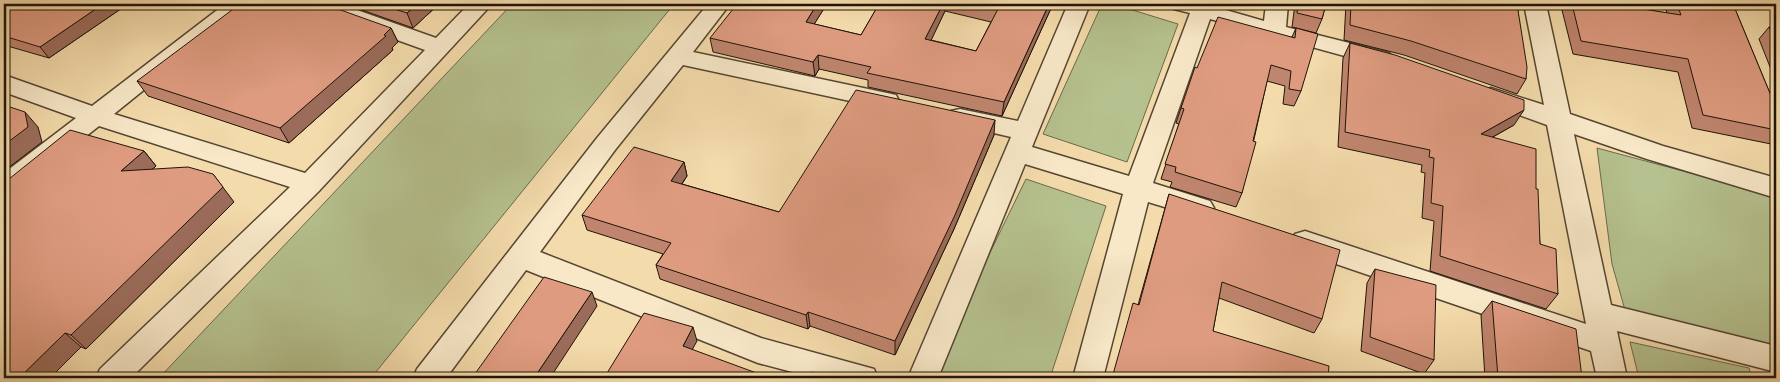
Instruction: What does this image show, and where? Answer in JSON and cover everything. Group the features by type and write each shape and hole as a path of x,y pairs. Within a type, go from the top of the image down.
{"street":[{"path":"4,188 239,4"},
{"path":"319,4 440,47"},
{"path":"111,378 310,184 481,4"},
{"path":"428,378 606,144 719,4"},
{"path":"923,378 1079,4"},
{"path":"1274,31 1277,4"},
{"path":"1535,4 1612,378"},
{"path":"1088,378 1138,188 1192,7 1274,31 1404,65"},
{"path":"678,56 910,106"},
{"path":"4,83 94,116 310,184"},
{"path":"1468,87 1656,153 1776,188"},
{"path":"939,112 1021,141 1138,188 1221,214"},
{"path":"1286,236 1605,343"},
{"path":"521,256 758,350 863,378"},
{"path":"1599,314 1776,359"}],"green space":[{"path":"512,4 674,4 371,378 159,378"},
{"path":"1102,4 1113,4 1178,24 1127,162 1043,134"},
{"path":"1597,148 1776,196 1776,349 1625,310 1612,264"},
{"path":"1026,179 1106,206 1050,378 953,378 932,371"},
{"path":"1630,342 1749,368 1752,378 1639,378"}],"building":[{"path":"4,4 103,4 40,47 4,36"},
{"path":"240,4 324,4 391,28 384,35 386,36 280,128 137,81"},
{"path":"379,4 417,4 407,13"},
{"path":"737,4 817,4 806,22 861,35 879,4 943,4 925,39 976,51 998,9 974,4 1049,4 1004,102 867,73 871,67 818,55 813,62 710,38"},
{"path":"1298,4 1326,4 1322,19 1297,13"},
{"path":"1351,4 1517,4 1527,67 1526,79 1411,41 1350,25"},
{"path":"1572,4 1611,4 1681,15 1677,4 1733,4 1776,107 1776,130 1703,115 1688,59 1581,41"},
{"path":"1218,17 1295,38 1296,28 1318,34 1301,91 1289,89 1291,71 1271,65 1253,141 1256,142 1242,193 1175,172 1176,167 1165,164 1184,109 1181,108 1195,67 1197,68"},
{"path":"1769,27 1776,28 1776,42"},
{"path":"1350,43 1395,55 1524,100 1524,110 1481,134 1536,149 1536,189 1538,189 1540,244 1556,249 1558,294 1440,256 1443,206 1431,203 1434,158 1429,157 1430,150 1345,132"},
{"path":"856,90 995,120 955,215 895,341 808,312 806,315 656,265 671,243 582,215 634,147 684,162 671,181 779,212"},
{"path":"4,105 25,112 28,127 4,145"},
{"path":"70,130 144,151 121,171 188,167 213,174 223,187 71,335 65,333 19,378 4,378 4,188 7,186 4,183"},
{"path":"1169,194 1340,250 1322,319 1222,282 1213,331 1329,366 1328,378 1112,378 1133,303 1139,305"},
{"path":"1375,269 1436,285 1434,360 1370,337"},
{"path":"544,277 592,292 534,378 472,378"},
{"path":"1492,301 1576,329 1582,378 1498,378"},
{"path":"644,313 693,327 683,346 770,378 604,378"},
{"path":"812,372 827,378 809,378"}]}
